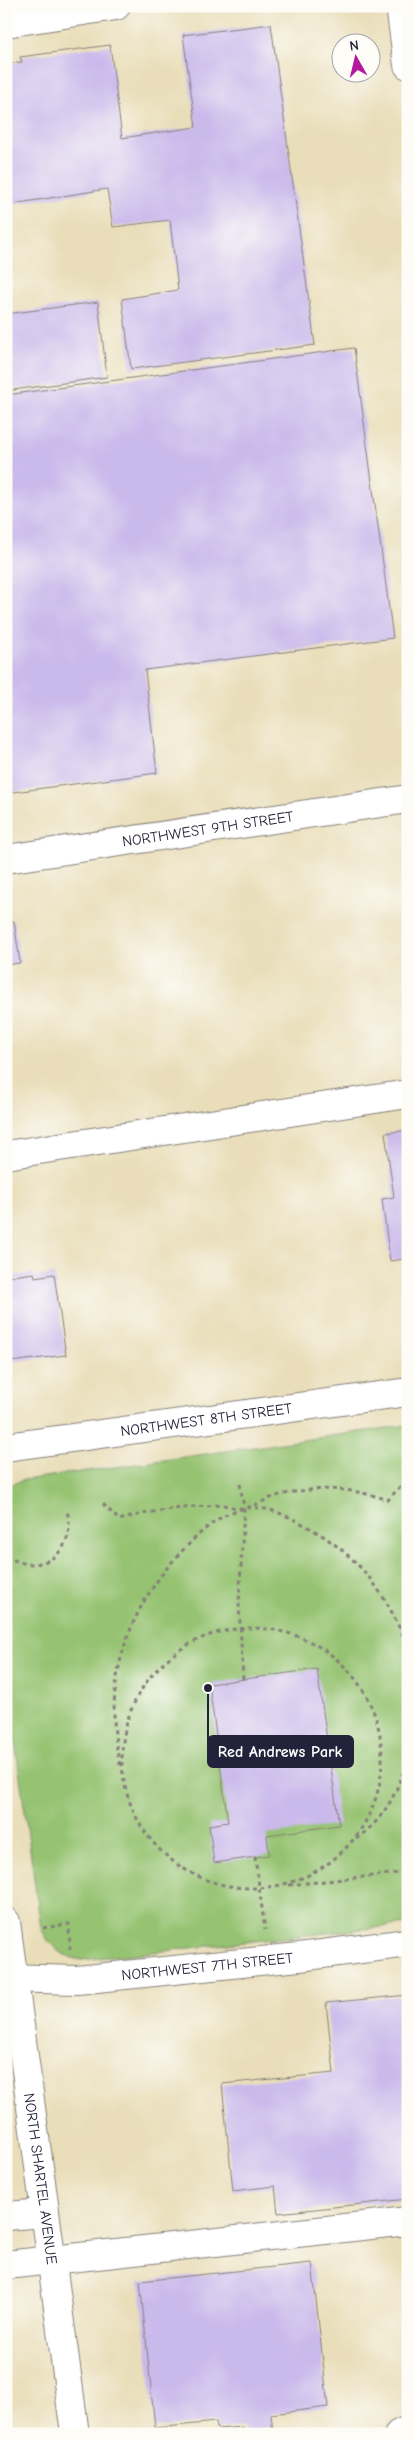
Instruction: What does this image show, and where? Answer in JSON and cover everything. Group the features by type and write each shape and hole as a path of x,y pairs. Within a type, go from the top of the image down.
{"street":[{"path":"6,23 116,6"},
{"path":"400,6 408,66"},
{"name":"NORTHWEST 9TH STREET","path":"6,859 408,799"},
{"path":"6,1155 408,1094"},
{"name":"NORTHWEST 8TH STREET","path":"6,1448 408,1392"},
{"name":"NORTH SHARTEL AVENUE","path":"6,1922 10,1978 75,2434"},
{"name":"NORTHWEST 7TH STREET","path":"10,1978 72,1980 300,1957 408,1943"},
{"path":"6,2216 45,2213"},
{"path":"6,2265 408,2221"},
{"path":"399,2434 408,2430"}],"path":[{"path":"408,1478 388,1500 353,1490 316,1489 278,1496 232,1512 209,1526 164,1571 139,1612 121,1659 114,1697 114,1737 130,1807 139,1825 165,1856 181,1868 218,1884 259,1888 408,1872"},
{"path":"240,1484 244,1508 240,1627 243,1679"},
{"path":"103,1504 119,1520 138,1514 225,1505 270,1510 286,1516 318,1532 356,1561 375,1583 391,1610 408,1649"},
{"path":"6,1556 28,1563 46,1561 55,1556 62,1549 69,1535 70,1523 67,1511"},
{"path":"121,1768 123,1743 135,1703 161,1666 196,1639 240,1627 288,1632 306,1640 344,1665 366,1694 378,1726 382,1757 378,1790 365,1824 354,1841"},
{"path":"275,1886 291,1883 321,1869 377,1823 390,1804 400,1782 408,1755"},
{"path":"255,1857 265,1936"},
{"path":"43,1928 69,1924 72,1980"}],"green space":[{"path":"408,1425 408,1924 81,1960 74,1959 57,1950 41,1928 6,1676 6,1486 24,1480"}],"building":[{"path":"271,24 315,345 131,369 122,299 178,290 170,220 113,227 107,189 6,205 6,64 22,62 20,57 110,45 122,138 196,127 183,35"},
{"path":"98,302 107,377 6,391 6,314"},
{"path":"354,348 393,638 145,670 157,773 6,793 6,395"},
{"path":"14,921 20,963 6,965 6,922"},
{"path":"408,1130 407,1279 404,1259 390,1261 382,1199 394,1197 385,1133"},
{"path":"34,1273 35,1277 54,1274 66,1355 10,1362 6,1333 6,1277"},
{"path":"317,1669 339,1825 267,1835 269,1855 214,1863 209,1825 228,1822 209,1684"},
{"path":"408,1995 408,2199 278,2213 275,2186 233,2191 222,2084 334,2073 326,2003"},
{"path":"312,2263 328,2407 271,2414 273,2432 244,2434 243,2427 217,2429 216,2422 155,2428 140,2281"}],"place":[{"name":"Red Andrews Park","path":"208,1688"}]}
